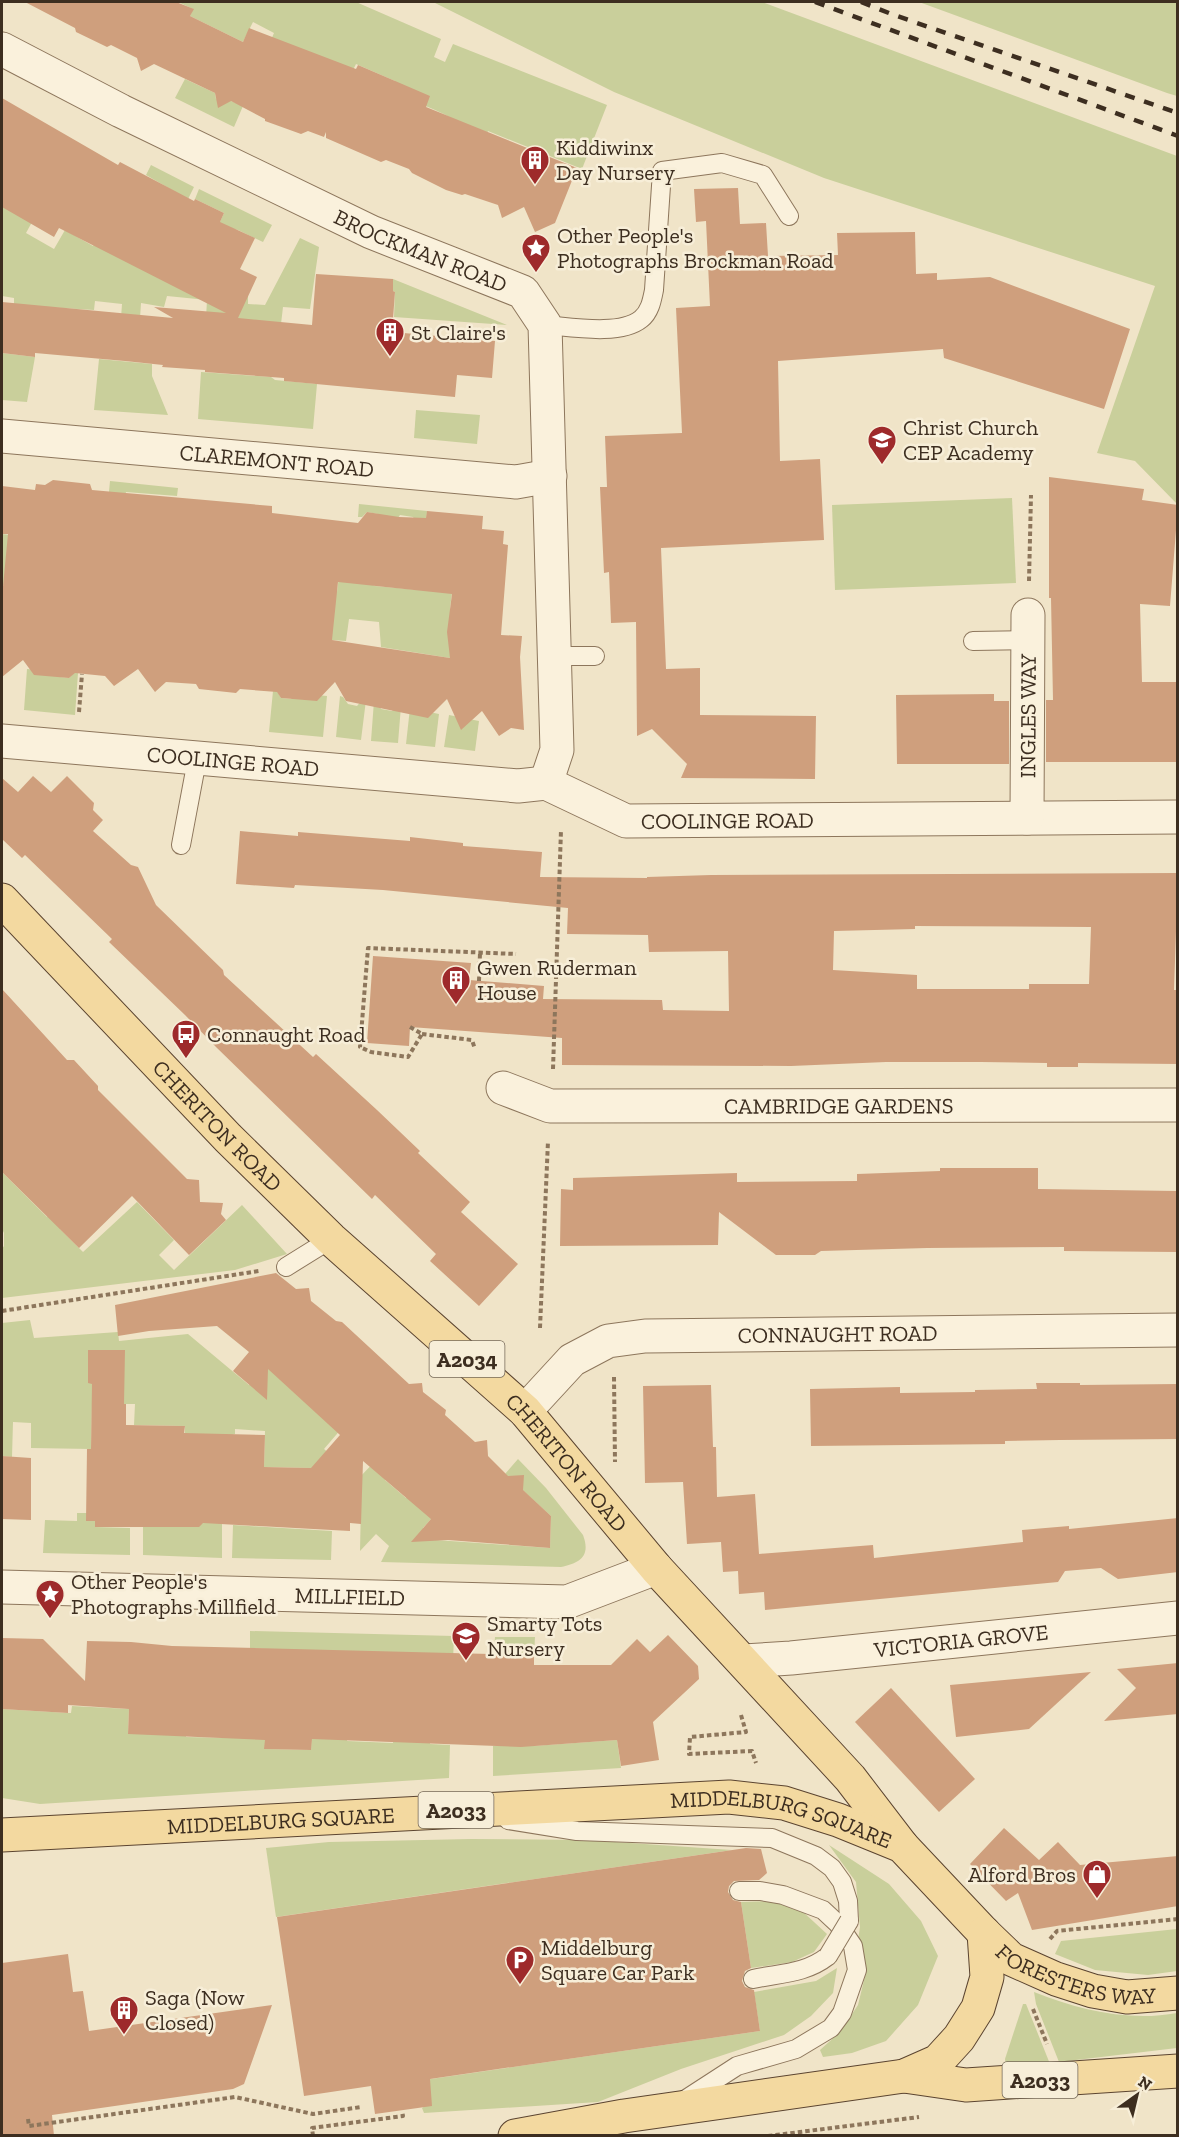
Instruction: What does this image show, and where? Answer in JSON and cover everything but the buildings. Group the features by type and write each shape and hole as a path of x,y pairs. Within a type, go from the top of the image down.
{"main road":[{"name":"CHERITON ROAD","path":"2,900 228,1138 331,1239 525,1411 656,1568 850,1778 902,1846"},
{"name":"MIDDELBURG SQUARE","path":"2,1835 729,1797 784,1803 838,1820 902,1846 984,1933"},
{"name":"FORESTERS WAY","path":"984,1933 1011,1959 1056,1979 1093,1991 1127,1997 1178,1993"},
{"name":"A2033","path":"515,2136 613,2126 670,2110 904,2076 938,2061 959,2037 978,2008 987,1977 984,1933"},
{"name":"A2033","path":"904,2076 966,2085 1178,2071"}],"street":[{"name":"BROCKMAN ROAD","path":"2,49 121,111 371,232 523,292 545,325"},
{"path":"545,325 557,750 546,783"},
{"name":"CLAREMONT ROAD","path":"2,435 516,482 550,476"},
{"name":"INGLES WAY","path":"1027,818 1028,628"},
{"name":"COOLINGE ROAD","path":"2,741 196,760 518,786 546,783 626,821 1178,817"},
{"name":"CAMBRIDGE GARDENS","path":"504,1088 550,1106 1178,1105"},
{"name":"CONNAUGHT ROAD","path":"525,1411 572,1360 608,1341 645,1336 1178,1330"},
{"name":"MILLFIELD","path":"2,1587 567,1602 656,1568"},
{"name":"VICTORIA GROVE","path":"744,1661 1178,1618"}],"lane":[{"path":"545,325 618,328 643,318 651,306 654,290 662,171 722,163 763,175 789,216"},
{"path":"973,640 1028,628"},
{"path":"554,656 595,656"},
{"path":"181,845 196,760"},
{"path":"286,1267 331,1239"},
{"path":"443,1811 577,1831 772,1839 816,1856 832,1868 842,1882 848,1900 849,1921 828,1956 817,1965 796,1972 753,1979"},
{"path":"670,2110 737,2066 796,2049 831,2028 842,2013 857,1970 853,1946 838,1924 823,1910 783,1895 760,1891 740,1891"}],"path":[{"path":"1028,628 1031,495"},
{"path":"78,720 82,674"},
{"path":"553,1078 561,822"},
{"path":"422,1034 408,1057 371,1052 360,1047 368,948 516,954"},
{"path":"479,981 480,952"},
{"path":"410,1027 422,1034 472,1040 475,1049"},
{"path":"540,1328 549,1132"},
{"path":"2,1311 286,1267"},
{"path":"614,1370 615,1473"},
{"path":"740,1710 746,1732 690,1737 689,1754 752,1751 756,1764"},
{"path":"1044,1944 1057,1932 1178,1919"},
{"path":"1029,2000 1050,2050"},
{"path":"28,2119 29,2126 236,2097 313,2114 361,2107"},
{"path":"313,2136 312,2128 403,2116 402,2110"},
{"path":"768,2136 777,2135"}],"green space":[{"path":"178,2 356,2 441,39 434,57 445,62 453,44 607,105 582,169 488,131 485,138 451,118 415,102 389,98 395,81 356,64 353,70 268,47 274,33 253,22 243,42 190,16 193,9"},
{"path":"433,2 762,2 1177,156 1177,504 1135,461 1097,453 1155,286 824,178 614,92"},
{"path":"919,2 1177,2 1177,96 1167,93"},
{"path":"185,79 215,93 216,99 231,101 243,106 234,127 175,98"},
{"path":"151,165 194,187 155,266 207,276 248,296 248,304 265,305 300,238 319,247 310,309 283,307 281,324 206,318 207,300 167,296 164,307 141,303 139,333 120,332 122,304 95,301 94,310 14,305 14,298 2,296 2,207 43,202 26,233 54,249 65,230 93,246 109,216 172,190 146,175"},
{"path":"199,189 272,225 263,242 238,230 218,226 224,213 195,199"},
{"path":"393,279 507,325 394,317"},
{"path":"2,353 35,357 27,402 2,400"},
{"path":"99,359 152,364 152,376 168,415 94,410"},
{"path":"201,372 271,377 275,380 317,384 313,429 198,419"},
{"path":"416,410 480,415 477,444 414,438"},
{"path":"110,481 178,488 177,496 126,492 119,546 337,592 340,568 375,586 419,590 454,578 450,608 450,658 381,647 379,622 349,619 346,641 264,635 18,592 3,585 2,597 2,534 18,536 102,566"},
{"path":"1012,498 1016,583 835,590 832,505"},
{"path":"359,504 427,511 426,525 417,524 413,517 400,515 396,521 382,520 378,514 367,512 362,517 358,517"},
{"path":"27,669 56,671 60,677 69,678 74,673 78,673 75,715 24,710"},
{"path":"273,691 277,691 281,698 291,699 296,693 327,696 323,737 269,732"},
{"path":"340,696 348,704 357,706 363,699 366,700 361,740 336,737"},
{"path":"374,701 378,701 381,709 392,711 397,705 401,706 398,743 371,741"},
{"path":"410,708 439,714 435,747 406,744"},
{"path":"449,715 479,721 475,751 444,747"},
{"path":"2,1172 47,1217 89,1174 97,1193 60,1229 83,1252 137,1202 174,1240 159,1255 174,1270 242,1205 287,1254 235,1270 2,1298 4,1233 2,1229"},
{"path":"30,1320 34,1338 118,1332 119,1341 188,1334 249,1385 273,1358 348,1421 324,1449 359,1478 378,1458 393,1471 385,1480 406,1498 424,1479 448,1500 423,1528 436,1540 550,1548 551,1516 505,1474 518,1459 546,1488 583,1535 585,1553 578,1561 561,1567 381,1562 389,1546 376,1534 360,1551 361,1504 311,1468 264,1467 265,1431 235,1429 235,1434 184,1451 185,1426 134,1425 135,1404 92,1404 91,1449 31,1448 31,1423 13,1422 12,1457 2,1456 2,1323"},
{"path":"77,1513 95,1513 95,1527 130,1528 130,1555 43,1553 45,1520 77,1521"},
{"path":"143,1519 222,1523 222,1558 143,1555"},
{"path":"233,1525 332,1531 331,1560 232,1558"},
{"path":"250,1631 454,1636 453,1661 250,1648"},
{"path":"495,1637 535,1637 534,1655 494,1655"},
{"path":"265,1704 265,1749 311,1750 313,1707 349,1709 347,1741 393,1743 394,1711 431,1712 430,1744 450,1745 449,1778 40,1804 2,1798 2,1709 71,1713 72,1706 129,1709 128,1734 187,1705 186,1737 230,1738"},
{"path":"617,1740 621,1768 493,1776 493,1746 533,1746"},
{"path":"471,1839 586,1840 732,1850 276,1917 266,1848 329,1842"},
{"path":"829,1845 889,1884 921,1921 938,1956 918,2005 886,2041 852,2053 823,2057 820,2050 840,2032 858,2005 866,1972 858,1940 860,1927 856,1882"},
{"path":"775,1901 801,1910 827,1934 814,1952 792,1962 751,1968 741,1902"},
{"path":"1177,1929 1177,1971 1148,1975 1095,1970 1055,1954 1061,1941"},
{"path":"837,1968 833,1993 811,2016 784,2035 681,2069 598,2102 424,2113 422,2108 429,2104 424,2080 760,2031 754,1992 816,1981"},
{"path":"1034,1992 1104,2013 1141,2016 1177,2013 1177,2048 1059,2062 1036,2004"},
{"path":"1023,2004 1026,2004 1050,2064 1006,2069 1005,2059"}],"railway":[{"path":"815,2 1178,136"},
{"path":"861,2 1178,113"}],"place":[{"name":"Kiddiwinx Day Nursery","path":"535,186"},
{"name":"Other People's Photographs Brockman Road","path":"536,274"},
{"name":"St Claire's","path":"390,358"},
{"name":"Christ Church CEP Academy","path":"882,466"},
{"name":"Gwen Ruderman House","path":"456,1006"},
{"name":"Connaught Road","path":"186,1060"},
{"name":"Other People's Photographs Millfield","path":"50,1620"},
{"name":"Smarty Tots Nursery","path":"466,1662"},
{"name":"Alford Bros","path":"1097,1900"},
{"name":"Middelburg Square Car Park","path":"520,1986"},
{"name":"Saga (Now Closed)","path":"124,2036"}]}
